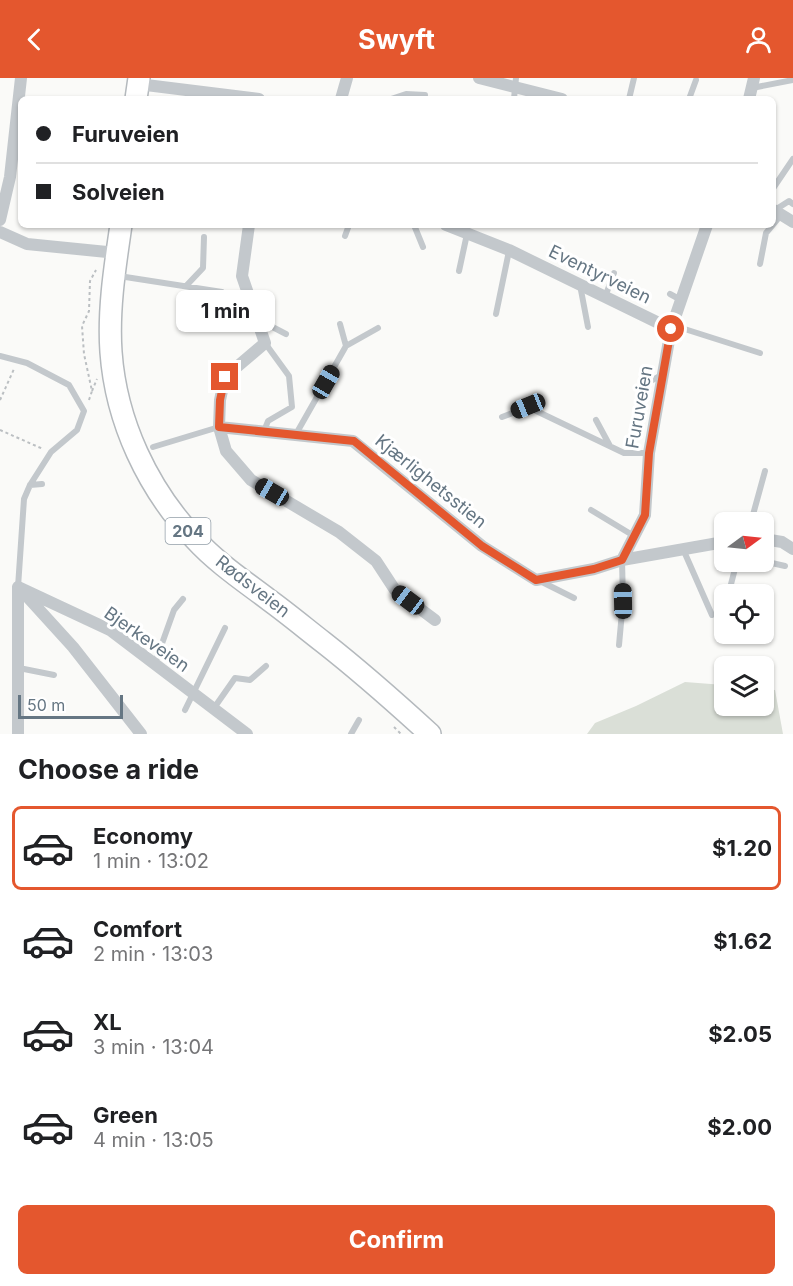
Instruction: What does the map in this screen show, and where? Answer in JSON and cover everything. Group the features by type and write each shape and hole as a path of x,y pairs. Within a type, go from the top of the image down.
{"highway":[{"name":"Rødsveien","path":"121,228 117,253 107,271 111,353 121,409 137,453 166,504 196,540 239,578 358,669 430,734"}],"street":[{"path":"19,96 21,78"},
{"path":"342,96 347,78"},
{"path":"479,78 549,96"},
{"path":"138,87 210,96"},
{"path":"0,220 10,177 18,105"},
{"path":"776,211 793,222"},
{"path":"249,228 242,276 265,343 225,377 220,400 219,427 226,451 251,480 339,532 376,561 395,590 435,620"},
{"name":"Eventyrveien","path":"453,228 509,250 672,327"},
{"name":"Furuveien","path":"622,560 645,515 649,453 676,297 706,228"},
{"path":"0,232 27,244 117,253"},
{"name":"Kjærlighetsstien","path":"219,427 354,441 482,546 536,580"},
{"path":"774,541 782,542 793,549"},
{"path":"536,580 594,569 622,560 714,544"},
{"path":"18,587 18,734"},
{"path":"18,587 73,647 141,734"},
{"name":"Bjerkeveien","path":"18,587 110,630 247,734"}],"lane":[{"path":"630,96 634,78"},
{"path":"690,96 696,80"},
{"path":"751,88 793,80"},
{"path":"400,96 425,95"},
{"path":"776,184 793,159"},
{"path":"776,211 789,201 793,204"},
{"path":"345,236 348,228"},
{"path":"415,228 423,247"},
{"path":"760,264 768,228"},
{"path":"459,271 467,234"},
{"path":"186,286 203,268 204,237"},
{"path":"496,314 509,250"},
{"path":"107,271 222,292 234,305 255,313 286,334"},
{"path":"605,297 614,273"},
{"path":"580,285 588,327"},
{"path":"340,324 346,346"},
{"path":"672,327 760,353"},
{"path":"295,435 346,346 378,328"},
{"path":"264,432 268,421 292,407 289,376 265,343"},
{"path":"0,356 27,363 69,385 84,411 77,430 51,452 24,499 18,587"},
{"path":"644,385 663,374"},
{"path":"502,417 528,406 624,453 649,453"},
{"path":"596,420 610,447"},
{"path":"153,447 219,427"},
{"path":"754,512 765,471"},
{"path":"30,485 42,484"},
{"path":"591,510 634,536"},
{"path":"683,549 712,615"},
{"path":"619,645 623,601 622,560"},
{"path":"774,563 785,566"},
{"path":"536,580 574,598"},
{"path":"154,664 174,610 183,599"},
{"path":"185,710 225,628"},
{"path":"213,708 235,678 250,680 266,666"},
{"path":"19,668 54,675"},
{"path":"351,734 359,720"}],"path":[{"path":"84,411 92,391 84,354 82,326 89,311 90,281 107,271"},
{"path":"0,400 18,361"},
{"path":"0,430 51,452"}],"shaded area":[{"path":"685,682 714,684 714,716 774,716 775,690 783,734 587,734 595,723"}],"route":[{"path":"225,377 220,400 219,427 354,441 482,546 536,580 594,569 622,560 645,515 649,453 671,329"}]}
